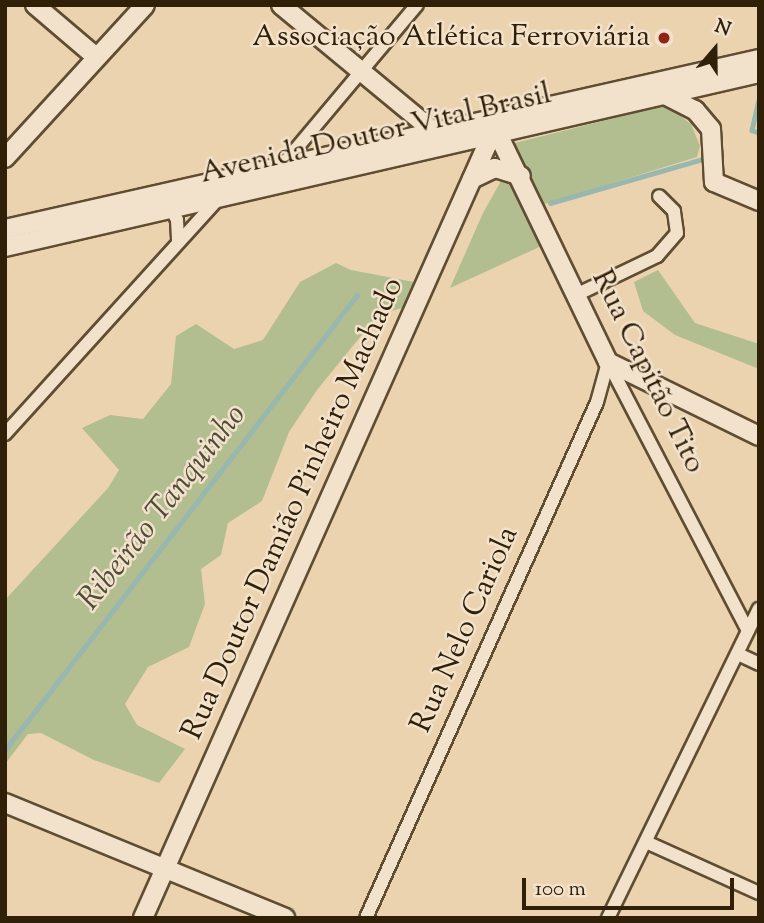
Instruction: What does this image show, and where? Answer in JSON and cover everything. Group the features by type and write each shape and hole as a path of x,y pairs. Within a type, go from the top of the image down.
{"street":[{"path":"36,5 96,57"},
{"path":"5,158 145,5"},
{"path":"281,5 443,140"},
{"path":"266,187 417,5"},
{"name":"Avenida Doutor Vital Brasil","path":"8,240 174,211 751,61"},
{"name":"Avenida Doutor Vital Brasil","path":"489,129 665,95 759,73"},
{"path":"665,95 695,110 711,130 714,182 759,201"},
{"name":"Rua Capitão Tito","path":"489,129 521,176 608,362 748,631"},
{"name":"Rua Doutor Damião Pinheiro Machado","path":"143,918 472,179 489,129"},
{"name":"Avenida Doutor Vital Brasil","path":"8,240 163,195 282,166 443,140"},
{"path":"472,179 495,168 521,176"},
{"path":"163,195 174,211 178,242"},
{"path":"578,294 657,256 677,233 674,211 659,196"},
{"path":"5,434 219,198"},
{"path":"608,362 759,436"},
{"name":"Rua Nelo Cariola","path":"366,918 597,402 608,362"},
{"path":"608,918 759,609"},
{"path":"737,653 759,664"},
{"path":"5,803 166,866 285,918"},
{"path":"646,842 759,893"}],"green space":[{"path":"666,105 691,124 700,146 697,157 538,206 513,150 515,143"},
{"path":"506,172 548,243 450,288 483,213"},
{"path":"336,263 351,270 414,282 402,308 378,315 317,390 289,432 262,501 228,523 221,555 201,569 205,604 189,647 148,667 125,704 137,725 185,749 159,783 94,760 41,733 28,734 5,764 5,600 108,488 119,470 82,428 110,415 143,419 171,384 176,336 196,324 234,349 263,340 300,282"},
{"path":"658,270 695,323 759,344 759,369 675,335 643,311 634,282"}],"waterway":[{"path":"759,100 752,130 759,133"},
{"name":"Ribeirão Tanquinho","path":"550,203 702,159"},
{"name":"Ribeirão Tanquinho","path":"5,750 357,295"}],"place":[{"name":"Associação Atlética Ferroviária","path":"664,38"}]}
